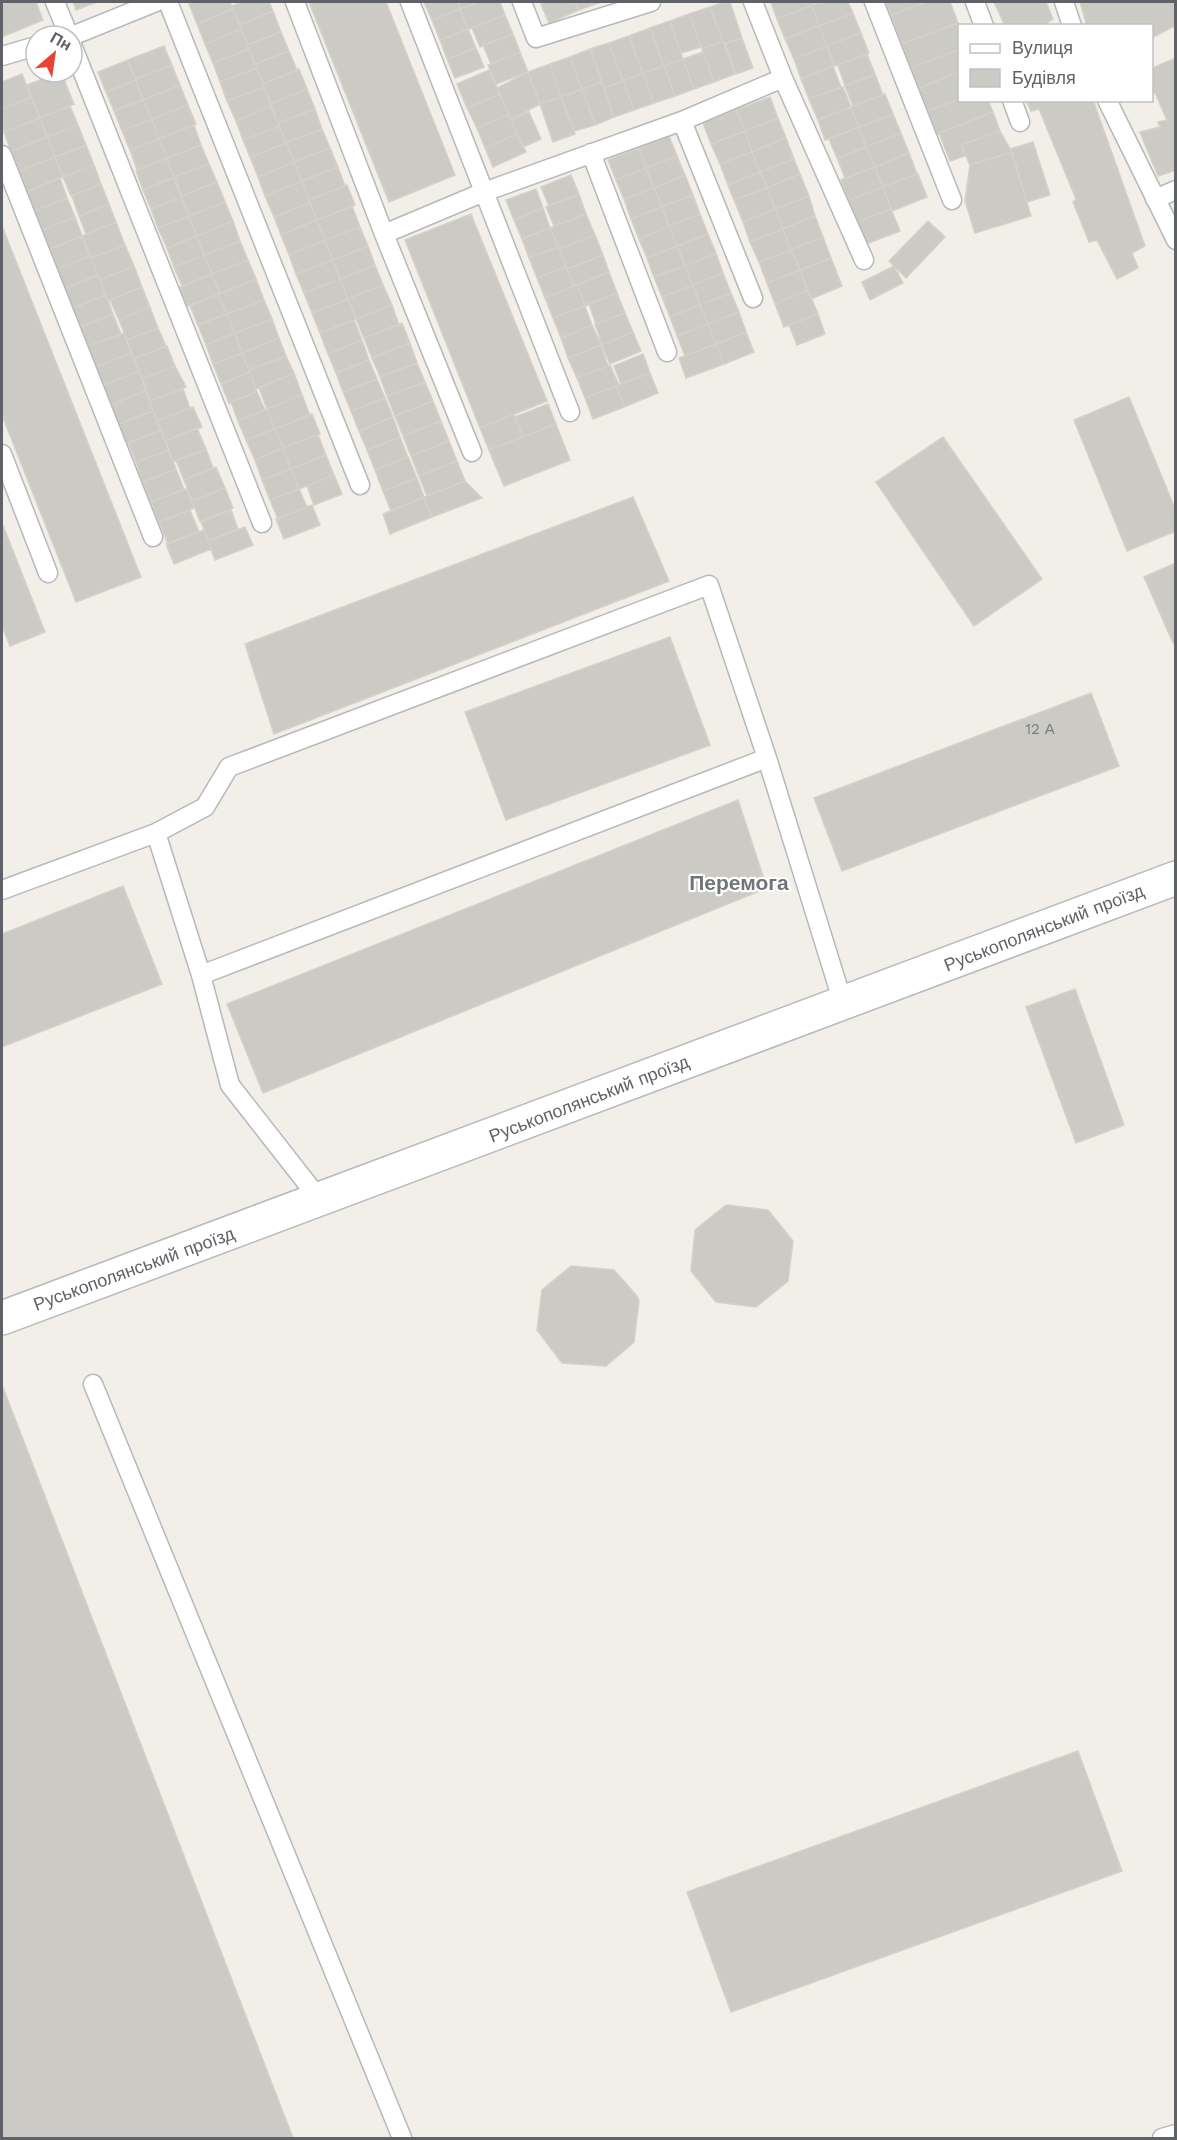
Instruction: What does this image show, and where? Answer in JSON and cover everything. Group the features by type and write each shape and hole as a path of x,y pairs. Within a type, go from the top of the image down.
{"street":[{"name":"Руськополянський проїзд","path":"2,1318 1176,878"}],"lane":[{"path":"55,2 65,24"},
{"path":"84,30 156,2"},
{"path":"168,2 360,485"},
{"path":"295,2 384,234 472,452"},
{"path":"410,2 570,412"},
{"path":"522,2 536,38 642,3"},
{"path":"753,2 783,78 864,260"},
{"path":"874,2 952,200"},
{"path":"975,2 983,24"},
{"path":"1064,2 1071,24"},
{"path":"2,56 24,50"},
{"path":"84,75 262,523"},
{"path":"384,234 484,192 682,121 783,78"},
{"path":"1013,102 1020,122"},
{"path":"1108,102 1176,240"},
{"path":"682,121 753,298"},
{"path":"591,153 666,352"},
{"path":"2,155 153,537"},
{"path":"1155,199 1176,190"},
{"path":"2,454 48,573"},
{"path":"2,890 156,833 205,807 229,767 709,585 767,758 843,1003"},
{"path":"201,975 767,758"},
{"path":"156,833 201,975 230,1085 320,1200"},
{"path":"93,1384 402,2139"},
{"path":"1162,2139 1176,2134"}],"building":[{"path":"2,2 36,2 43,20 33,24 24,24 24,28 2,37"},
{"path":"73,2 97,2 76,10"},
{"path":"230,2 233,9 197,24 189,4"},
{"path":"242,2 269,2 273,11 240,25 232,6"},
{"path":"309,2 386,2 455,175 389,202"},
{"path":"424,2 458,2 460,9 432,20"},
{"path":"458,2 479,2 460,9"},
{"path":"479,2 500,2 505,15 468,29 460,9"},
{"path":"575,2 579,10 549,23 541,4"},
{"path":"575,2 601,2 579,10"},
{"path":"730,2 742,38 724,44 710,7"},
{"path":"771,2 812,2 814,5 777,19"},
{"path":"822,2 848,2 853,13 819,26 812,5"},
{"path":"886,2 926,2 891,15"},
{"path":"926,2 950,2 958,23 902,44 891,15"},
{"path":"994,2 1046,2 1053,19 1046,24 1004,24"},
{"path":"1080,2 1176,2 1176,25 1153,37 1153,24 1086,24"},
{"path":"812,5 819,26 785,39 777,19"},
{"path":"710,7 723,41 702,49 689,14"},
{"path":"233,9 241,29 205,44 197,24"},
{"path":"460,9 468,29 440,40 432,20"},
{"path":"273,11 281,32 247,45 240,25"},
{"path":"853,13 861,33 827,46 819,26"},
{"path":"689,14 701,47 681,53 670,21"},
{"path":"505,15 513,34 480,47 472,28"},
{"path":"670,21 683,59 664,66 650,28"},
{"path":"958,23 958,50 911,68 902,44"},
{"path":"819,26 827,46 794,59 785,39"},
{"path":"650,28 664,66 643,73 629,36"},
{"path":"241,29 249,49 213,63 205,44"},
{"path":"468,29 476,48 447,59 440,40"},
{"path":"281,32 289,51 255,64 247,45"},
{"path":"861,33 869,53 835,66 827,46"},
{"path":"513,34 520,52 491,64 483,45"},
{"path":"629,36 643,73 623,81 609,43"},
{"path":"742,38 753,68 736,74 725,43"},
{"path":"723,41 735,74 714,82 702,49"},
{"path":"609,43 623,81 604,88 590,49"},
{"path":"164,46 172,65 135,79 128,60"},
{"path":"827,46 835,65 801,79 794,59"},
{"path":"476,48 484,67 455,78 447,59"},
{"path":"249,49 257,68 220,82 213,63"},
{"path":"590,49 602,82 582,89 570,57"},
{"path":"958,50 958,73 919,88 911,68"},
{"path":"289,51 297,70 263,84 255,64"},
{"path":"520,52 528,72 496,84 488,65"},
{"path":"703,52 714,82 694,89 683,59"},
{"path":"867,54 875,74 845,86 838,65"},
{"path":"570,57 582,89 561,97 550,64"},
{"path":"1176,58 1176,170 1158,176 1140,132 1160,127 1158,122 1167,120 1155,93 1153,94 1153,68"},
{"path":"683,59 694,89 675,96 664,66"},
{"path":"128,60 136,80 106,92 98,72"},
{"path":"550,64 561,97 540,104 528,72"},
{"path":"172,65 180,85 143,100 135,79"},
{"path":"664,66 675,96 654,103 643,73"},
{"path":"833,66 841,87 809,99 801,79"},
{"path":"257,68 264,87 227,101 220,82"},
{"path":"299,69 307,89 270,104 263,84"},
{"path":"489,70 500,94 467,108 457,84"},
{"path":"528,72 540,104 511,120 497,88"},
{"path":"643,73 654,103 634,110 623,81"},
{"path":"958,73 958,100 928,111 919,88"},
{"path":"22,74 31,97 2,109 2,82"},
{"path":"875,74 883,95 853,106 845,86"},
{"path":"136,80 143,100 114,111 106,92"},
{"path":"623,81 634,110 614,117 604,88"},
{"path":"602,82 614,117 595,125 582,89"},
{"path":"66,84 74,104 40,118 27,85"},
{"path":"180,85 188,105 152,119 143,100"},
{"path":"264,87 272,106 236,121 227,101"},
{"path":"843,87 851,107 818,120 809,99"},
{"path":"307,89 315,109 278,123 270,104"},
{"path":"582,89 595,125 574,131 561,97"},
{"path":"500,94 509,114 477,128 467,108"},
{"path":"885,94 893,114 859,127 851,107"},
{"path":"31,97 40,118 4,132 2,109"},
{"path":"561,97 575,134 553,142 540,104"},
{"path":"770,97 778,118 745,131 736,110"},
{"path":"143,100 152,119 122,131 114,111"},
{"path":"958,100 958,102 989,102 993,112 937,134 928,111"},
{"path":"1027,102 1094,102 1145,246 1132,253 1138,268 1117,279 1097,240 1089,242 1073,202 1076,199 1039,109 1031,111"},
{"path":"188,105 196,124 159,139 152,119"},
{"path":"70,106 78,125 47,137 40,118"},
{"path":"272,106 279,126 243,140 236,121"},
{"path":"851,107 859,127 825,140 818,120"},
{"path":"315,109 322,129 286,143 278,123"},
{"path":"736,110 745,131 711,144 703,123"},
{"path":"529,112 541,139 523,147 511,120"},
{"path":"993,112 1000,131 961,145 965,156 950,161 939,133"},
{"path":"509,114 517,134 485,148 477,128"},
{"path":"893,114 901,133 866,147 859,127"},
{"path":"40,118 47,137 11,151 4,132"},
{"path":"778,118 786,138 752,152 745,131"},
{"path":"152,119 159,139 130,150 122,131"},
{"path":"78,125 86,145 55,157 47,137"},
{"path":"194,125 201,145 167,158 159,139"},
{"path":"279,126 286,143 250,157 243,140"},
{"path":"859,127 866,147 837,158 829,139"},
{"path":"322,129 330,148 294,162 286,143"},
{"path":"745,131 752,152 720,164 711,144"},
{"path":"1000,131 1012,152 970,165 961,145"},
{"path":"901,133 909,153 875,167 866,147"},
{"path":"517,134 526,152 493,167 485,148"},
{"path":"669,136 677,156 646,168 639,148"},
{"path":"47,137 55,157 19,171 11,151"},
{"path":"786,138 794,159 760,172 752,152"},
{"path":"159,139 167,158 137,170 130,150"},
{"path":"1033,142 1050,195 1027,202 1010,149"},
{"path":"286,143 294,162 258,177 250,157"},
{"path":"86,145 94,165 63,177 55,157"},
{"path":"201,145 209,164 174,177 167,158"},
{"path":"866,147 875,167 845,178 837,158"},
{"path":"330,148 338,167 302,181 294,162"},
{"path":"639,148 646,168 616,180 608,160"},
{"path":"752,152 760,172 728,185 720,164"},
{"path":"1012,152 1031,216 975,233 965,201 970,165"},
{"path":"909,153 917,174 883,187 875,167"},
{"path":"677,156 685,175 654,188 646,168"},
{"path":"55,157 63,177 27,191 19,171"},
{"path":"167,158 174,177 143,190 136,171"},
{"path":"794,159 800,174 767,188 760,172"},
{"path":"294,162 302,181 265,196 258,177"},
{"path":"209,164 217,182 182,196 174,177"},
{"path":"94,165 101,184 71,196 63,177"},
{"path":"338,167 345,186 309,200 302,181"},
{"path":"875,167 883,187 849,200 841,180"},
{"path":"646,168 654,188 624,199 616,180"},
{"path":"760,172 767,188 734,200 728,185"},
{"path":"800,174 809,196 775,209 767,188"},
{"path":"918,174 927,197 892,211 883,187"},
{"path":"571,175 579,194 549,206 541,187"},
{"path":"685,175 693,195 662,207 654,188"},
{"path":"60,178 67,198 34,211 27,191"},
{"path":"174,178 181,197 151,209 143,190"},
{"path":"302,181 310,203 274,217 265,196"},
{"path":"217,182 225,202 189,216 181,196"},
{"path":"101,184 109,204 79,216 72,196"},
{"path":"347,185 355,205 317,220 309,200"},
{"path":"883,187 891,209 857,222 849,200"},
{"path":"654,188 662,207 631,219 624,199"},
{"path":"767,188 775,209 743,222 734,200"},
{"path":"536,189 543,208 514,220 506,200"},
{"path":"579,194 586,214 554,226 546,207"},
{"path":"693,195 700,214 669,226 662,207"},
{"path":"809,196 815,216 783,229 775,209"},
{"path":"181,197 189,216 158,228 151,209"},
{"path":"67,198 75,217 42,230 34,211"},
{"path":"225,202 233,221 197,236 189,216"},
{"path":"310,203 317,220 281,235 274,217"},
{"path":"109,204 116,222 86,234 79,216"},
{"path":"352,206 360,227 325,240 317,220"},
{"path":"662,207 669,226 639,239 631,219"},
{"path":"543,208 550,228 522,239 514,220"},
{"path":"775,209 783,229 750,242 743,222"},
{"path":"891,209 900,231 866,244 857,222"},
{"path":"471,214 547,401 480,428 405,240"},
{"path":"586,214 595,235 559,249 550,228"},
{"path":"700,214 708,234 677,246 669,226"},
{"path":"189,216 197,236 167,248 158,228"},
{"path":"815,216 823,237 791,250 783,229"},
{"path":"75,217 82,236 50,249 42,230"},
{"path":"317,220 325,240 289,255 281,235"},
{"path":"233,221 240,241 204,255 197,236"},
{"path":"928,221 945,237 906,278 889,261"},
{"path":"116,222 125,245 91,258 82,236"},
{"path":"2,226 141,577 76,602 2,415"},
{"path":"669,226 677,246 647,258 639,239"},
{"path":"360,227 368,246 333,260 325,240"},
{"path":"550,228 558,247 529,258 522,239"},
{"path":"783,229 791,250 759,262 750,242"},
{"path":"708,234 716,253 685,266 677,246"},
{"path":"595,235 603,255 567,269 559,249"},
{"path":"82,236 90,256 58,269 50,249"},
{"path":"197,236 204,255 174,267 167,248"},
{"path":"823,237 831,258 800,270 791,250"},
{"path":"325,240 333,260 296,274 289,255"},
{"path":"240,241 248,260 212,274 204,255"},
{"path":"125,245 134,266 100,280 91,258"},
{"path":"368,246 375,265 340,279 333,260"},
{"path":"677,246 685,266 654,277 647,258"},
{"path":"558,247 566,267 537,278 529,258"},
{"path":"791,250 800,270 767,283 759,262"},
{"path":"716,253 723,273 693,285 685,266"},
{"path":"204,255 212,274 182,286 174,267"},
{"path":"603,255 609,272 574,286 567,269"},
{"path":"90,256 98,275 65,288 58,269"},
{"path":"831,258 842,286 811,299 800,270"},
{"path":"248,260 256,279 220,294 212,274"},
{"path":"333,260 340,279 304,293 296,274"},
{"path":"375,265 383,285 348,299 340,279"},
{"path":"134,266 142,287 108,301 100,280"},
{"path":"685,266 693,285 662,297 654,277"},
{"path":"894,266 903,283 870,300 862,282"},
{"path":"566,267 574,286 545,298 537,278"},
{"path":"800,270 808,290 775,304 767,283"},
{"path":"609,272 617,293 585,306 577,285"},
{"path":"723,273 731,293 700,305 693,285"},
{"path":"212,274 220,294 187,306 180,287"},
{"path":"98,275 106,295 73,308 65,288"},
{"path":"256,279 264,300 227,314 218,294"},
{"path":"340,279 348,299 312,313 304,293"},
{"path":"383,285 392,305 356,319 348,299"},
{"path":"577,285 585,306 553,318 545,298"},
{"path":"693,285 700,305 670,317 662,297"},
{"path":"142,287 150,307 119,320 110,300"},
{"path":"808,290 818,314 784,327 775,304"},
{"path":"617,293 625,313 596,324 589,304"},
{"path":"731,293 739,312 708,324 700,305"},
{"path":"218,294 227,314 198,325 190,306"},
{"path":"106,295 113,314 81,327 73,308"},
{"path":"348,299 356,319 320,333 312,313"},
{"path":"264,300 272,319 235,333 227,314"},
{"path":"392,305 399,325 364,338 356,319"},
{"path":"700,305 708,324 677,336 670,317"},
{"path":"585,306 592,325 561,338 553,318"},
{"path":"150,307 158,328 127,340 119,320"},
{"path":"739,312 746,332 716,344 708,324"},
{"path":"625,313 633,332 602,345 595,324"},
{"path":"113,314 121,334 88,346 81,327"},
{"path":"227,314 235,333 206,345 198,325"},
{"path":"818,314 825,334 797,345 789,325"},
{"path":"272,319 279,338 242,353 235,333"},
{"path":"354,320 362,340 328,354 320,333"},
{"path":"402,323 410,343 372,358 364,338"},
{"path":"708,324 716,344 685,356 677,336"},
{"path":"592,325 601,345 568,358 561,338"},
{"path":"158,328 166,346 134,359 127,340"},
{"path":"633,332 641,351 610,364 602,345"},
{"path":"746,332 754,352 724,364 716,344"},
{"path":"124,333 131,353 96,367 88,346"},
{"path":"235,333 242,353 213,364 206,345"},
{"path":"279,338 286,356 249,370 242,353"},
{"path":"362,340 369,360 336,373 328,354"},
{"path":"410,343 417,363 380,377 372,358"},
{"path":"716,344 724,364 686,378 679,358"},
{"path":"601,345 608,366 577,378 568,358"},
{"path":"167,346 175,366 142,379 134,359"},
{"path":"131,353 139,371 104,385 96,367"},
{"path":"242,353 250,372 221,384 213,364"},
{"path":"643,354 650,373 621,384 614,366"},
{"path":"286,356 294,373 256,389 249,370"},
{"path":"369,360 377,379 343,392 336,373"},
{"path":"417,363 425,382 387,396 380,377"},
{"path":"610,365 619,385 585,398 577,378"},
{"path":"175,366 186,387 150,401 142,379"},
{"path":"139,371 147,390 111,405 104,385"},
{"path":"250,372 257,392 229,403 221,384"},
{"path":"294,373 302,395 267,409 259,388"},
{"path":"650,373 658,393 624,407 616,386"},
{"path":"377,379 385,398 351,411 343,392"},
{"path":"425,382 433,401 395,416 387,396"},
{"path":"616,386 624,407 593,419 585,398"},
{"path":"183,389 190,408 157,421 149,401"},
{"path":"145,391 153,411 119,424 111,405"},
{"path":"257,392 265,410 238,421 231,402"},
{"path":"302,395 310,415 275,429 267,409"},
{"path":"1129,397 1176,511 1176,531 1127,551 1074,420"},
{"path":"385,398 393,417 359,431 351,411"},
{"path":"433,401 441,421 403,436 395,416"},
{"path":"548,404 556,424 523,437 515,417"},
{"path":"193,407 202,427 165,441 157,421"},
{"path":"267,409 275,429 246,440 238,421"},
{"path":"153,411 161,430 127,444 119,424"},
{"path":"312,414 320,434 283,448 275,429"},
{"path":"514,414 523,437 489,450 480,428"},
{"path":"393,417 400,437 367,450 359,431"},
{"path":"441,421 449,441 411,456 403,436"},
{"path":"556,424 570,460 504,486 489,450"},
{"path":"197,428 206,449 173,462 165,441"},
{"path":"275,429 283,448 255,460 246,440"},
{"path":"161,430 169,450 136,462 128,443"},
{"path":"318,435 326,455 291,469 283,448"},
{"path":"400,437 408,457 375,470 367,450"},
{"path":"943,437 1042,579 974,626 876,482"},
{"path":"449,441 457,461 419,476 411,456"},
{"path":"283,448 291,469 262,480 255,460"},
{"path":"206,449 213,468 184,480 176,460"},
{"path":"169,450 176,469 143,482 136,462"},
{"path":"326,455 334,475 299,489 291,469"},
{"path":"408,457 417,478 383,491 375,470"},
{"path":"457,461 465,481 427,496 419,476"},
{"path":"216,467 225,488 192,501 184,480"},
{"path":"176,469 184,489 151,502 143,482"},
{"path":"291,469 299,489 270,500 262,480"},
{"path":"334,475 342,494 314,505 307,486"},
{"path":"417,478 424,497 391,511 383,491"},
{"path":"465,481 482,498 432,517 424,497"},
{"path":"225,488 233,508 200,521 192,501"},
{"path":"186,489 194,508 159,522 151,502"},
{"path":"299,489 307,507 278,519 270,500"},
{"path":"424,497 432,517 390,534 383,514"},
{"path":"633,497 669,581 274,734 245,644"},
{"path":"312,505 320,525 284,539 276,519"},
{"path":"190,510 199,532 168,544 159,522"},
{"path":"231,510 238,529 208,541 201,522"},
{"path":"2,523 45,632 10,646 2,626"},
{"path":"245,527 253,545 215,560 208,541"},
{"path":"204,530 211,549 174,564 166,544"},
{"path":"1176,563 1176,642 1173,643 1144,577"},
{"path":"670,637 710,745 506,820 465,712"},
{"path":"1091,693 1119,766 842,871 814,798"},
{"path":"738,800 767,888 263,1093 227,1004"},
{"path":"123,886 162,984 2,1047 2,934"},
{"path":"1075,989 1124,1125 1076,1143 1026,1007"},
{"path":"726,1205 768,1210 793,1241 788,1281 756,1307 716,1302 691,1271 695,1230"},
{"path":"571,1266 614,1270 639,1301 634,1342 606,1366 562,1363 537,1330 542,1290"},
{"path":"2,1385 293,2138 2,2138"},
{"path":"1078,1751 1122,1871 731,2012 687,1892"}],"district":[{"name":"Перемога","path":"739,883"}]}
